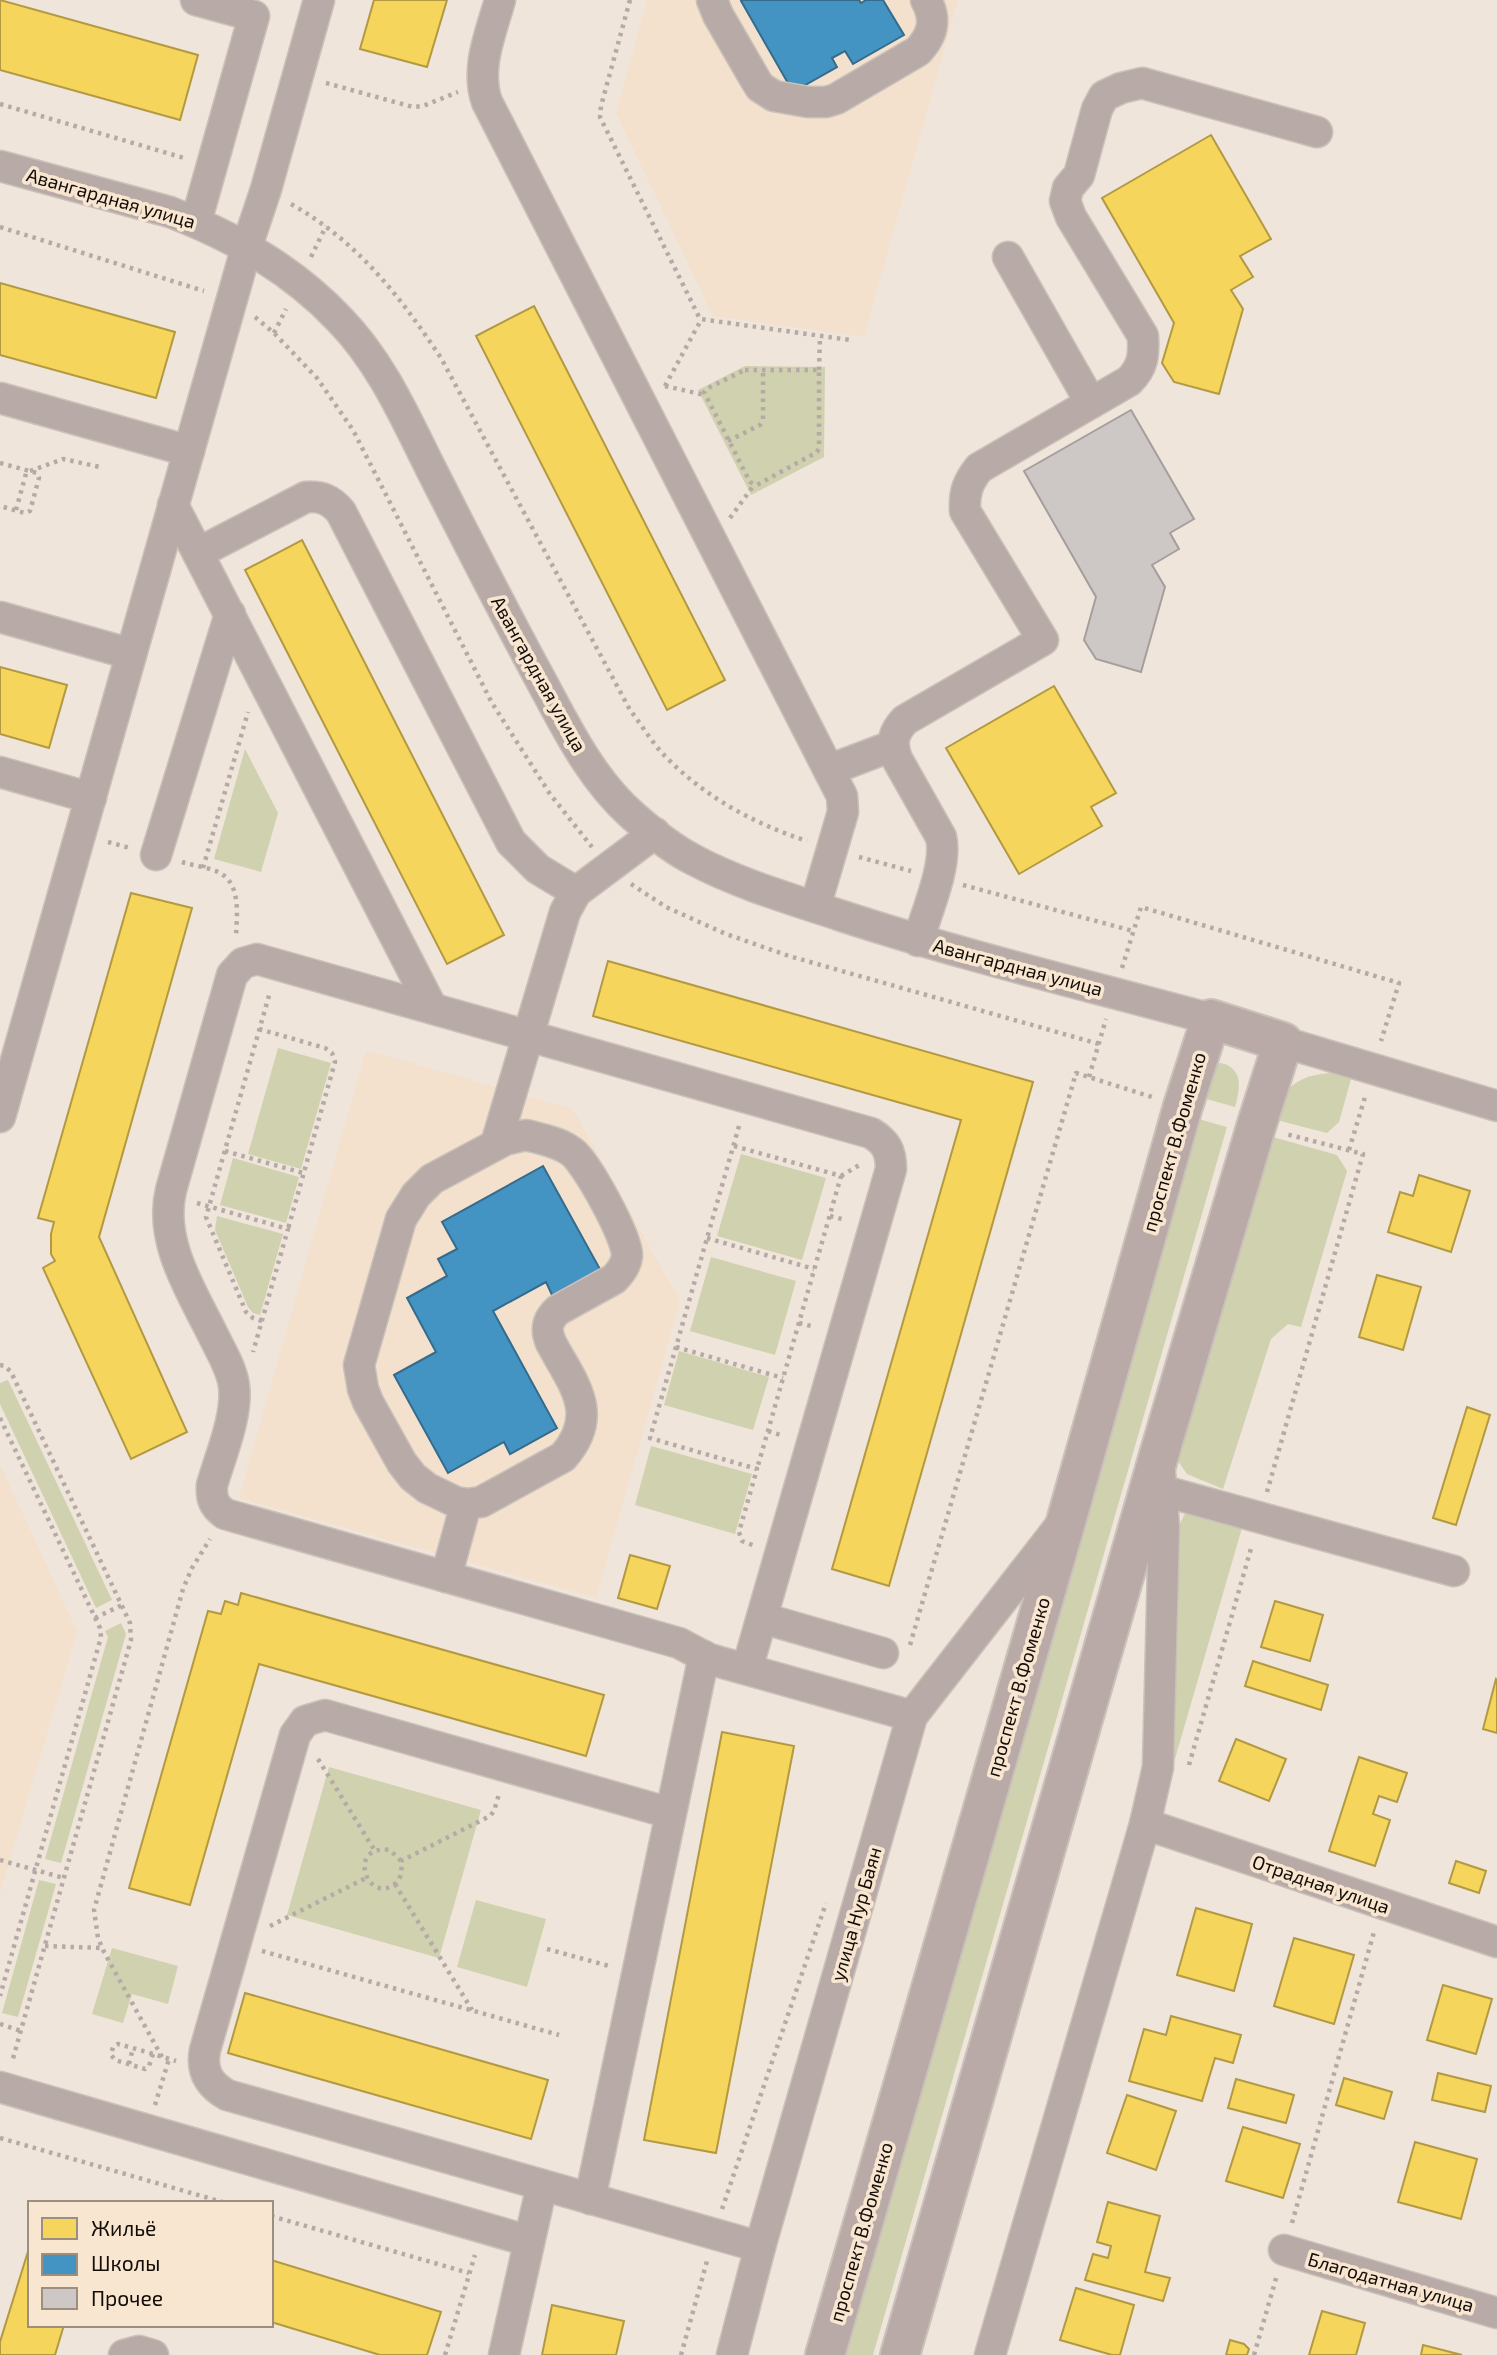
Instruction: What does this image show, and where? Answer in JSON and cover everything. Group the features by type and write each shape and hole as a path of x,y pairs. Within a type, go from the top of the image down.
{"main road":[{"path":"900,2355 1252,1140 1283,1042 1211,1019"},
{"name":"проспект В.Фоменко","path":"825,2355 1176,1132 1211,1019"}],"street":[{"path":"196,0 254,16 196,222"},
{"path":"0,1117 319,0"},
{"path":"500,0 482,65 481,82 487,102 842,796 844,806 815,907"},
{"path":"712,0 760,88 774,96 819,103 836,99 918,51 932,31 933,20 926,0"},
{"path":"918,941 944,853 941,837 892,746 897,729 905,720 1043,640 965,511 964,496 968,482 979,468 1129,381 1140,369 1144,355 1143,336 1071,217 1065,201 1068,188 1079,175 1097,108 1104,96 1142,83 1317,132"},
{"name":"Авангардная улица","path":"0,166 170,212 196,222 247,246 285,270 341,321 387,381 508,621 572,738 629,813 693,860 815,907 918,941 1211,1019"},
{"path":"1008,257 1091,403"},
{"path":"0,398 189,451"},
{"path":"198,553 306,497 318,496 335,504 511,842 538,869 576,892"},
{"path":"173,505 432,1008"},
{"path":"156,855 230,614"},
{"path":"0,617 131,654"},
{"path":"829,769 892,746"},
{"path":"0,772 90,798"},
{"path":"496,1144 565,912 576,892 655,833"},
{"path":"747,1669 891,1169 891,1158 882,1140 871,1133 257,958 243,963 232,975 169,1195 168,1220 175,1255 225,1358 234,1386 232,1415 211,1495 217,1508 225,1514 679,1643 704,1656 747,1669 912,1716"},
{"path":"1283,1042 1497,1106"},
{"path":"526,1135 555,1143 572,1152 584,1166 624,1238 627,1256 621,1272 614,1279 558,1310 547,1325 547,1335 581,1397 582,1426 573,1446 563,1457 481,1502 466,1504 427,1488 408,1471 368,1402 359,1365 401,1219 410,1204 432,1179 496,1144 512,1137 526,1135"},
{"path":"1156,1477 1260,1517 1454,1571"},
{"path":"990,2355 1145,1824 1158,1767 1164,1527 1156,1477"},
{"path":"446,1577 466,1504"},
{"name":"улица Нур Баян","path":"732,2355 760,2247 912,1716 1067,1518"},
{"path":"762,1618 883,1653"},
{"path":"590,2199 704,1656"},
{"path":"670,1813 325,1715 305,1721 295,1735 205,2050 204,2069 215,2088 227,2095 760,2247"},
{"name":"Отрадная улица","path":"1145,1824 1497,1942"},
{"path":"3,2087 529,2241"},
{"path":"503,2355 542,2185"},
{"name":"Благодатная улица","path":"1284,2250 1497,2313"},
{"path":"124,2355 139,2351 153,2355"}],"path":[{"path":"630,0 600,117 701,320"},
{"path":"298,76 413,107 428,104 481,82"},
{"path":"0,104 212,166"},
{"path":"266,189 348,244 379,273 408,309 441,358 630,710 662,753 693,782 733,810 772,829 832,850 1133,931"},
{"path":"701,320 850,340"},
{"path":"639,399 665,386 701,320"},
{"path":"707,532 730,519 754,485 817,452 820,336"},
{"path":"728,441 760,425 763,420 764,370"},
{"path":"754,485 705,395 708,388 738,372 819,370"},
{"path":"665,386 705,395"},
{"path":"29,471 63,459 100,467"},
{"path":"0,463 39,476 30,510 25,513 0,506"},
{"path":"16,510 29,471"},
{"path":"203,868 250,705 256,696 268,690"},
{"path":"80,834 222,874 229,882 236,899 232,975"},
{"path":"1121,972 1141,906 1399,983 1349,1150"},
{"path":"262,1321 246,1312 207,1221 278,964"},
{"path":"1089,1077 1108,1012"},
{"path":"251,1358 335,1062 326,1048 259,1029"},
{"path":"1076,1073 1161,1100"},
{"path":"747,1098 650,1438 757,1469"},
{"path":"1188,1767 1363,1154 1275,1132"},
{"path":"734,1146 841,1176 739,1537 745,1544 781,1554"},
{"path":"225,1151 303,1173"},
{"path":"169,1195 288,1229"},
{"path":"707,1238 814,1269"},
{"path":"676,1347 783,1378"},
{"path":"0,1365 11,1371 132,1627 131,1640 3,2087"},
{"path":"0,1418 95,1618 101,1639 0,1996"},
{"path":"162,2057 102,1948 94,1917 96,1895 183,1589 192,1568 225,1514"},
{"path":"95,1618 122,1605"},
{"path":"299,1728 374,1851"},
{"path":"401,1861 490,1816 494,1811 506,1767"},
{"path":"390,1850 401,1861 400,1877 395,1884 379,1887 366,1878 365,1863 374,1851 390,1850"},
{"path":"0,1860 64,1878"},
{"path":"235,1943 366,1878"},
{"path":"395,1884 473,2011"},
{"path":"1254,2355 1382,1905"},
{"path":"235,1943 559,2035"},
{"path":"45,1946 102,1948"},
{"path":"547,1948 637,1974"},
{"path":"0,2024 21,2031"},
{"path":"153,2054 147,2068 113,2059 111,2055 113,2047 118,2044 133,2048 204,2069"},
{"path":"129,2064 133,2048"},
{"path":"148,2130 169,2059"},
{"path":"0,2138 219,2201"},
{"path":"273,2217 469,2273"},
{"path":"445,2355 483,2227"},
{"path":"681,2355 714,2234"}],"shaded area":[{"path":"647,0 958,0 864,337 713,316 616,113"},
{"path":"366,1050 573,1109 680,1301 596,1598 239,1498"},
{"path":"0,1464 77,1632 0,1893"}],"green space":[{"path":"745,366 825,367 824,457 751,495 698,390"},
{"path":"245,749 278,813 261,872 214,859"},
{"path":"278,1048 331,1063 301,1169 248,1154"},
{"path":"1221,1063 1234,1070 1237,1075 1239,1086 1235,1107 1196,1096 1216,1064"},
{"path":"1331,1073 1351,1079 1339,1122 1327,1133 1265,1117 1292,1086 1309,1077"},
{"path":"1191,1117 1227,1127 873,2355 836,2355"},
{"path":"1262,1134 1337,1155 1347,1171 1301,1327 1288,1324 1271,1339 1223,1489 1187,1474 1176,1458"},
{"path":"741,1154 826,1178 802,1260 717,1236"},
{"path":"233,1158 299,1177 286,1223 220,1205"},
{"path":"217,1216 283,1234 260,1315 253,1313 248,1307 215,1230"},
{"path":"711,1257 796,1281 775,1355 690,1331"},
{"path":"679,1351 769,1377 753,1430 664,1405"},
{"path":"8,1380 112,1600 96,1608 0,1404 0,1383"},
{"path":"651,1446 752,1474 735,1534 635,1505"},
{"path":"1190,1512 1244,1521 1161,1807 1177,1531 1184,1515"},
{"path":"121,1623 126,1634 61,1863 45,1859 108,1637 105,1631"},
{"path":"329,1767 481,1810 439,1958 287,1915"},
{"path":"39,1880 56,1884 18,2017 2,2013"},
{"path":"476,1900 546,1919 527,1987 457,1967"},
{"path":"112,1948 178,1966 168,2004 132,1994 123,2023 92,2014"}],"building: Жильё":[{"path":"0,0 198,55 180,120 0,70"},
{"path":"374,0 447,0 427,67 360,49"},
{"path":"1211,135 1271,239 1240,256 1253,277 1231,290 1243,309 1219,394 1174,382 1162,363 1174,323 1102,198"},
{"path":"0,283 175,332 156,398 0,355"},
{"path":"534,306 725,680 667,710 476,336"},
{"path":"302,540 504,935 447,964 245,570"},
{"path":"0,667 67,685 49,748 0,734"},
{"path":"1054,686 1116,793 1091,807 1102,826 1019,874 946,748"},
{"path":"131,893 192,908 99,1237 187,1432 131,1459 43,1268 55,1261 51,1254 54,1222 38,1218"},
{"path":"608,961 1033,1082 889,1586 832,1569 961,1120 593,1016"},
{"path":"1419,1175 1470,1191 1451,1252 1388,1232 1400,1192 1413,1196"},
{"path":"1377,1275 1421,1287 1403,1350 1359,1337"},
{"path":"1467,1407 1490,1415 1456,1525 1433,1518"},
{"path":"630,1555 670,1566 657,1609 618,1598"},
{"path":"241,1593 604,1695 586,1756 259,1664 190,1905 129,1888 208,1611 221,1614 225,1601 238,1605"},
{"path":"1275,1601 1323,1615 1310,1661 1261,1647"},
{"path":"1253,1661 1328,1685 1321,1710 1245,1686"},
{"path":"1497,1680 1497,1733 1483,1729"},
{"path":"722,1732 794,1746 716,2153 644,2140"},
{"path":"1236,1739 1286,1759 1269,1801 1219,1781"},
{"path":"1359,1757 1407,1773 1397,1802 1379,1796 1373,1814 1390,1820 1375,1866 1329,1851"},
{"path":"1456,1861 1486,1871 1479,1893 1449,1883"},
{"path":"1196,1908 1252,1924 1234,1991 1177,1975"},
{"path":"1294,1938 1354,1955 1334,2024 1274,2006"},
{"path":"1443,1985 1492,1999 1476,2054 1427,2040"},
{"path":"245,1993 548,2080 531,2139 228,2053"},
{"path":"1171,2016 1241,2035 1233,2063 1215,2058 1202,2101 1129,2081 1144,2029 1166,2035"},
{"path":"1438,2073 1491,2086 1485,2112 1432,2100"},
{"path":"1344,2078 1392,2092 1384,2119 1336,2105"},
{"path":"1236,2079 1294,2095 1286,2123 1228,2108"},
{"path":"1127,2095 1176,2111 1156,2170 1107,2153"},
{"path":"1243,2127 1300,2144 1283,2198 1226,2181"},
{"path":"1415,2142 1477,2159 1461,2219 1398,2202"},
{"path":"1108,2202 1160,2216 1145,2272 1170,2278 1163,2301 1085,2280 1093,2254 1108,2258 1111,2246 1097,2242"},
{"path":"28,2251 28,2327 63,2327 55,2355 0,2355 0,2342"},
{"path":"273,2261 441,2312 427,2355 380,2355 273,2323"},
{"path":"1076,2288 1134,2305 1120,2355 1060,2340"},
{"path":"552,2305 624,2321 616,2355 542,2355"},
{"path":"1322,2311 1365,2323 1356,2355 1309,2355"},
{"path":"1230,2340 1244,2344 1249,2349 1247,2355 1226,2355"},
{"path":"1423,2345 1462,2355 1421,2355"}],"building: Школы":[{"path":"859,0 861,3 866,0 883,0 904,35 853,64 845,51 832,58 837,67 793,92 741,1"},
{"path":"543,1166 601,1271 553,1297 546,1282 493,1311 557,1428 510,1454 504,1442 448,1473 394,1375 436,1352 407,1298 447,1276 438,1259 457,1249 442,1222"}],"building: Прочее":[{"path":"1131,410 1194,519 1170,533 1179,549 1152,565 1165,587 1141,672 1096,659 1084,640 1096,597 1024,471"}]}
